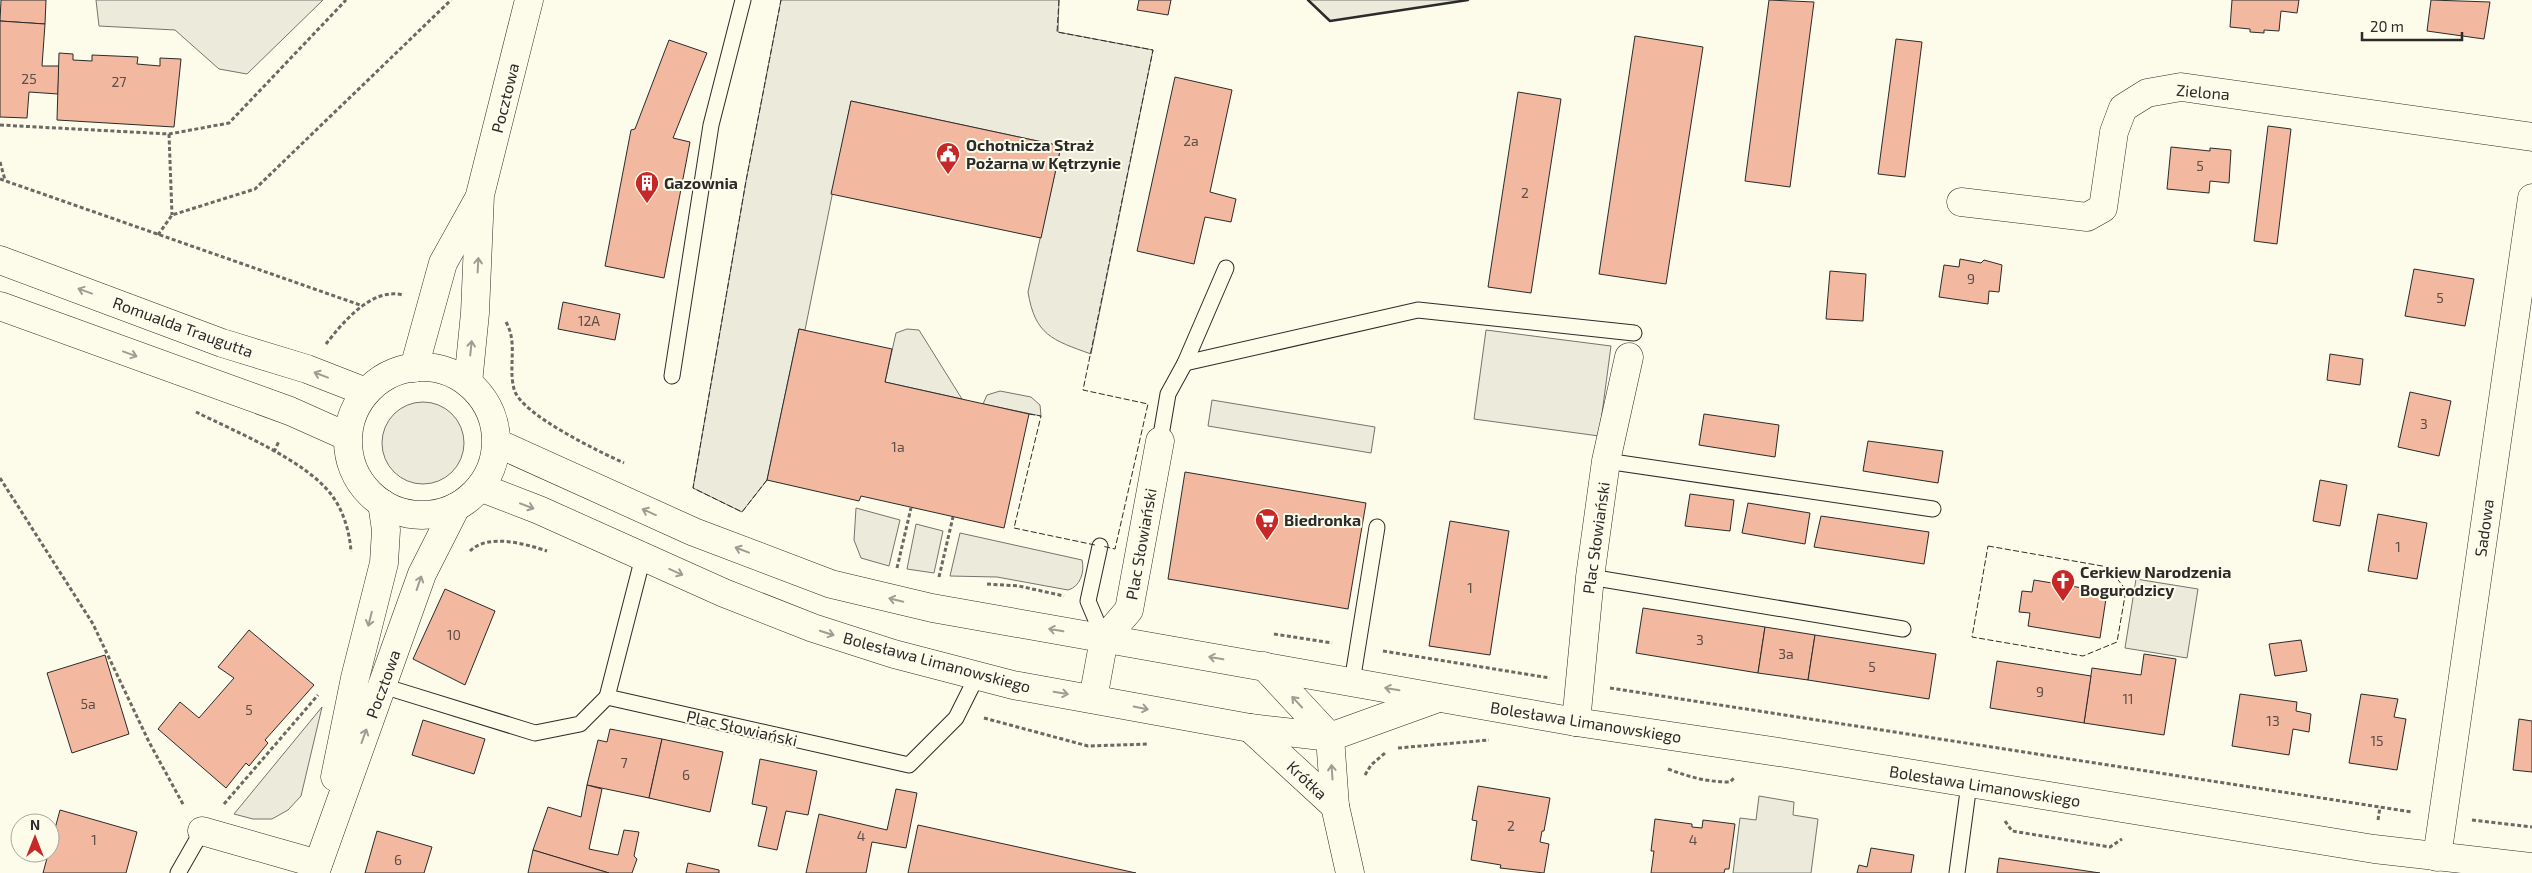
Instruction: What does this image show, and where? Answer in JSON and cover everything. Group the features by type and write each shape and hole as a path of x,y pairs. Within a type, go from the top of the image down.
{"street":[{"name":"Pocztowa","path":"468,383 475,314 480,195 529,0"},
{"name":"Zielona","path":"1961,202 2087,217 2103,208 2114,132 2123,108 2147,93 2182,87 2532,137"},
{"name":"Pocztowa","path":"414,368 443,263 480,195"},
{"name":"Sadowa","path":"2436,858 2532,198"},
{"name":"Romualda Traugutta","path":"0,260 222,343 307,370 366,392"},
{"path":"0,306 290,411 346,436"},
{"name":"Plac Słowiański","path":"1576,722 1590,577 1606,461 1631,345"},
{"path":"414,368 442,370 468,383 484,400 494,420 497,443 493,467 482,488 471,499 456,507 428,513 382,503 362,489 350,464 346,436 353,412 366,392 380,380 396,372 414,368"},
{"name":"Plac Słowiański","path":"1104,639 1129,610 1160,440"},
{"name":"Bolesława Limanowskiego","path":"497,443 694,532 831,584 932,608 1968,793 2522,869"},
{"name":"Bolesława Limanowskiego","path":"482,488 539,510 724,593 812,628 894,654 978,676 1250,728 1330,737 1440,698"},
{"name":"Pocztowa","path":"316,869 355,678 384,562 386,530 382,503"},
{"name":"Pocztowa","path":"316,869 422,574 456,507"},
{"path":"1093,698 1104,639"},
{"path":"1264,666 1330,737 1335,806"},
{"name":"Krótka","path":"1250,728 1335,806 1350,873"},
{"path":"202,831 316,869"}],"lane":[{"path":"672,376 710,125 743,0"},
{"path":"1160,440 1168,394 1185,363 1226,268"},
{"path":"1185,363 1418,310 1631,345"},
{"path":"1606,461 1933,509"},
{"path":"1352,682 1377,527"},
{"path":"1100,546 1088,601 1104,639"},
{"path":"383,686 535,733 580,724 607,697 643,557"},
{"path":"1590,577 1903,629"},
{"name":"Plac Słowiański","path":"607,697 909,765 956,718 978,676"},
{"path":"1957,873 1968,793"},
{"path":"178,873 202,831"}],"path":[{"path":"0,125 169,134 229,123 346,0"},
{"path":"158,234 172,215 255,189 451,0"},
{"path":"169,134 172,215"},
{"path":"0,162 5,180"},
{"path":"0,178 363,306"},
{"path":"506,312 506,321 512,332 514,390 527,406 570,436 632,468"},
{"path":"475,314 506,321"},
{"path":"274,452 316,479 334,498 343,517 352,556"},
{"path":"0,478 93,624 149,742 184,807"},
{"path":"895,575 911,508"},
{"path":"938,582 953,517"},
{"path":"468,553 475,546 509,540 526,544"},
{"path":"984,584 1019,586 1088,601"},
{"path":"1270,634 1357,646 1580,683 2442,817 2532,827"},
{"path":"202,831 320,693"},
{"path":"1395,748 1495,739"},
{"path":"1362,779 1372,765 1389,751"},
{"path":"1661,766 1693,779 1715,782 1730,782 1739,772"},
{"path":"1968,793 1996,806 2012,831 2110,847 2125,837"}],"shaded area":[{"path":"96,0 323,0 247,74 219,69 175,30 99,26"},
{"path":"781,0 1059,0 1058,32 1153,50 1091,354 1056,340 1048,334 1035,318 1028,292 1061,146 851,101 805,330 799,329 767,480 742,512 693,488 746,181"},
{"path":"1308,0 1468,0 1330,21"},
{"path":"907,329 919,330 962,399 885,382 896,333"},
{"path":"1486,330 1611,346 1599,436 1474,419"},
{"path":"1000,391 1031,397 1040,405 1041,416 983,404 987,395"},
{"path":"1212,400 1375,427 1371,453 1208,426"},
{"path":"415,402 431,402 446,409 457,420 464,435 461,459 452,472 431,484 415,484 400,477 389,466 382,451 382,435 389,420 400,409"},
{"path":"856,508 900,520 889,566 861,558 854,540"},
{"path":"916,524 943,531 934,573 907,569"},
{"path":"960,533 1082,560 1081,578 1076,586 1068,590 997,577 950,576"},
{"path":"2136,579 2198,589 2187,658 2125,648"},
{"path":"322,707 301,796 288,810 272,819 253,819 234,814"},
{"path":"1759,796 1794,802 1793,815 1818,819 1811,873 1733,873 1740,818 1756,820"}],"building":[{"path":"1,0 46,0 45,24 0,21"},
{"path":"1139,0 1171,0 1168,15 1137,10"},
{"path":"1769,0 1814,2 1790,187 1745,181"},
{"path":"2232,0 2299,0 2297,13 2281,11 2279,31 2264,30 2264,33 2250,32 2250,29 2230,27"},
{"path":"2431,0 2490,2 2484,39 2427,31"},
{"path":"0,21 45,24 42,66 59,66 58,94 29,92 27,118 0,117"},
{"path":"1635,36 1703,47 1666,284 1599,274"},
{"path":"1896,39 1922,42 1905,177 1878,174"},
{"name":"Gazownia","path":"669,40 707,53 673,138 690,142 664,278 605,266 631,130 635,129"},
{"path":"59,53 73,54 73,60 92,61 92,55 138,57 137,64 160,66 160,58 181,59 174,127 57,120"},
{"path":"1175,77 1232,90 1210,192 1236,199 1231,222 1205,217 1194,264 1137,251"},
{"path":"1518,92 1561,99 1531,293 1488,287"},
{"path":"851,101 1061,146 1041,238 831,194"},
{"path":"2268,126 2291,129 2277,244 2254,241"},
{"path":"2171,147 2210,151 2210,148 2231,150 2229,183 2210,181 2209,193 2167,189"},
{"path":"1960,259 1981,263 1984,260 2002,265 1999,292 1989,291 1988,304 1939,297 1944,265 1959,267"},
{"path":"2414,269 2474,279 2465,326 2405,316"},
{"path":"1830,271 1866,274 1863,321 1826,319"},
{"path":"563,302 620,314 615,340 558,329"},
{"path":"799,329 892,349 885,382 1029,414 1004,528 861,496 859,501 767,480"},
{"path":"2330,354 2363,359 2360,385 2327,380"},
{"path":"2410,392 2451,401 2439,456 2398,447"},
{"path":"1704,414 1779,425 1775,457 1699,445"},
{"path":"1868,441 1943,451 1938,483 1863,471"},
{"name":"Biedronka","path":"1185,472 1366,503 1348,609 1168,579"},
{"path":"2320,480 2347,485 2340,526 2313,521"},
{"path":"1690,494 1734,500 1730,531 1685,526"},
{"path":"1748,503 1810,513 1805,544 1742,533"},
{"path":"2378,514 2427,523 2417,579 2368,571"},
{"path":"1821,516 1929,532 1924,564 1814,547"},
{"path":"1450,521 1509,531 1490,655 1429,646"},
{"name":"Cerkiew Narodzenia Bogurodzicy","path":"2034,580 2107,592 2100,638 2028,626 2030,613 2019,612 2022,591 2032,592"},
{"path":"445,589 495,611 465,685 413,659"},
{"path":"1643,608 1765,627 1758,673 1636,653"},
{"path":"1765,627 1815,635 1808,680 1758,673"},
{"path":"249,630 314,685 265,740 268,743 249,766 246,763 226,788 158,729 180,702 199,718 234,678 218,667"},
{"path":"1815,635 1936,654 1929,699 1808,680"},
{"path":"2301,640 2307,671 2275,676 2269,644"},
{"path":"2144,654 2176,659 2164,735 2084,723 2092,668 2141,675"},
{"path":"105,655 129,734 72,753 47,673"},
{"path":"1997,661 2091,676 2084,723 1990,708"},
{"path":"2240,694 2297,702 2296,711 2311,714 2309,732 2293,729 2289,755 2232,746"},
{"path":"2361,694 2398,699 2394,717 2406,719 2397,770 2349,763"},
{"path":"2519,719 2532,721 2532,772 2513,770"},
{"path":"423,720 485,739 474,774 412,755"},
{"path":"610,729 662,739 649,798 587,785 598,740 607,742"},
{"path":"662,739 723,752 710,812 649,798"},
{"path":"760,759 817,771 808,815 786,811 777,850 758,846 767,807 752,804"},
{"path":"587,785 602,789 589,849 618,855 624,830 639,832 634,856 637,859 632,873 609,873 533,850 548,807 581,817"},
{"path":"1478,786 1550,798 1540,842 1549,844 1544,873 1500,868 1501,865 1471,860 1477,821 1472,820"},
{"path":"896,789 917,793 906,848 872,842 866,873 806,873 819,814 887,830"},
{"path":"60,810 137,832 126,873 43,873 46,863 60,863"},
{"path":"1655,819 1692,824 1692,827 1702,828 1703,820 1735,824 1729,869 1725,869 1724,873 1651,873 1654,851 1651,851"},
{"path":"918,825 1136,873 908,873"},
{"path":"377,831 432,847 424,873 365,873"},
{"path":"1871,848 1914,855 1911,873 1857,873 1859,865 1867,867"},
{"path":"533,850 609,873 528,873"},
{"path":"1999,858 2100,873 1997,873"},
{"path":"688,863 719,870 719,873 686,873"}],"fence":[{"path":"767,480 742,512 693,488 746,181 781,0"},
{"path":"1059,0 1057,32 1153,50 1083,390 1148,404 1115,549 1102,546"},
{"path":"1029,414 1041,416 1014,528 1095,545"},
{"path":"1988,546 2108,567 2126,590 2117,642 2083,656 1972,637 1988,546"}],"wall":[{"path":"1308,0 1330,21 1468,0"}],"place":[{"name":"Ochotnicza Straż Pożarna w Kętrzynie","path":"948,175"},
{"name":"Gazownia","path":"647,204"},
{"name":"Biedronka","path":"1267,541"},
{"name":"Cerkiew Narodzenia Bogurodzicy","path":"2063,602"}]}
